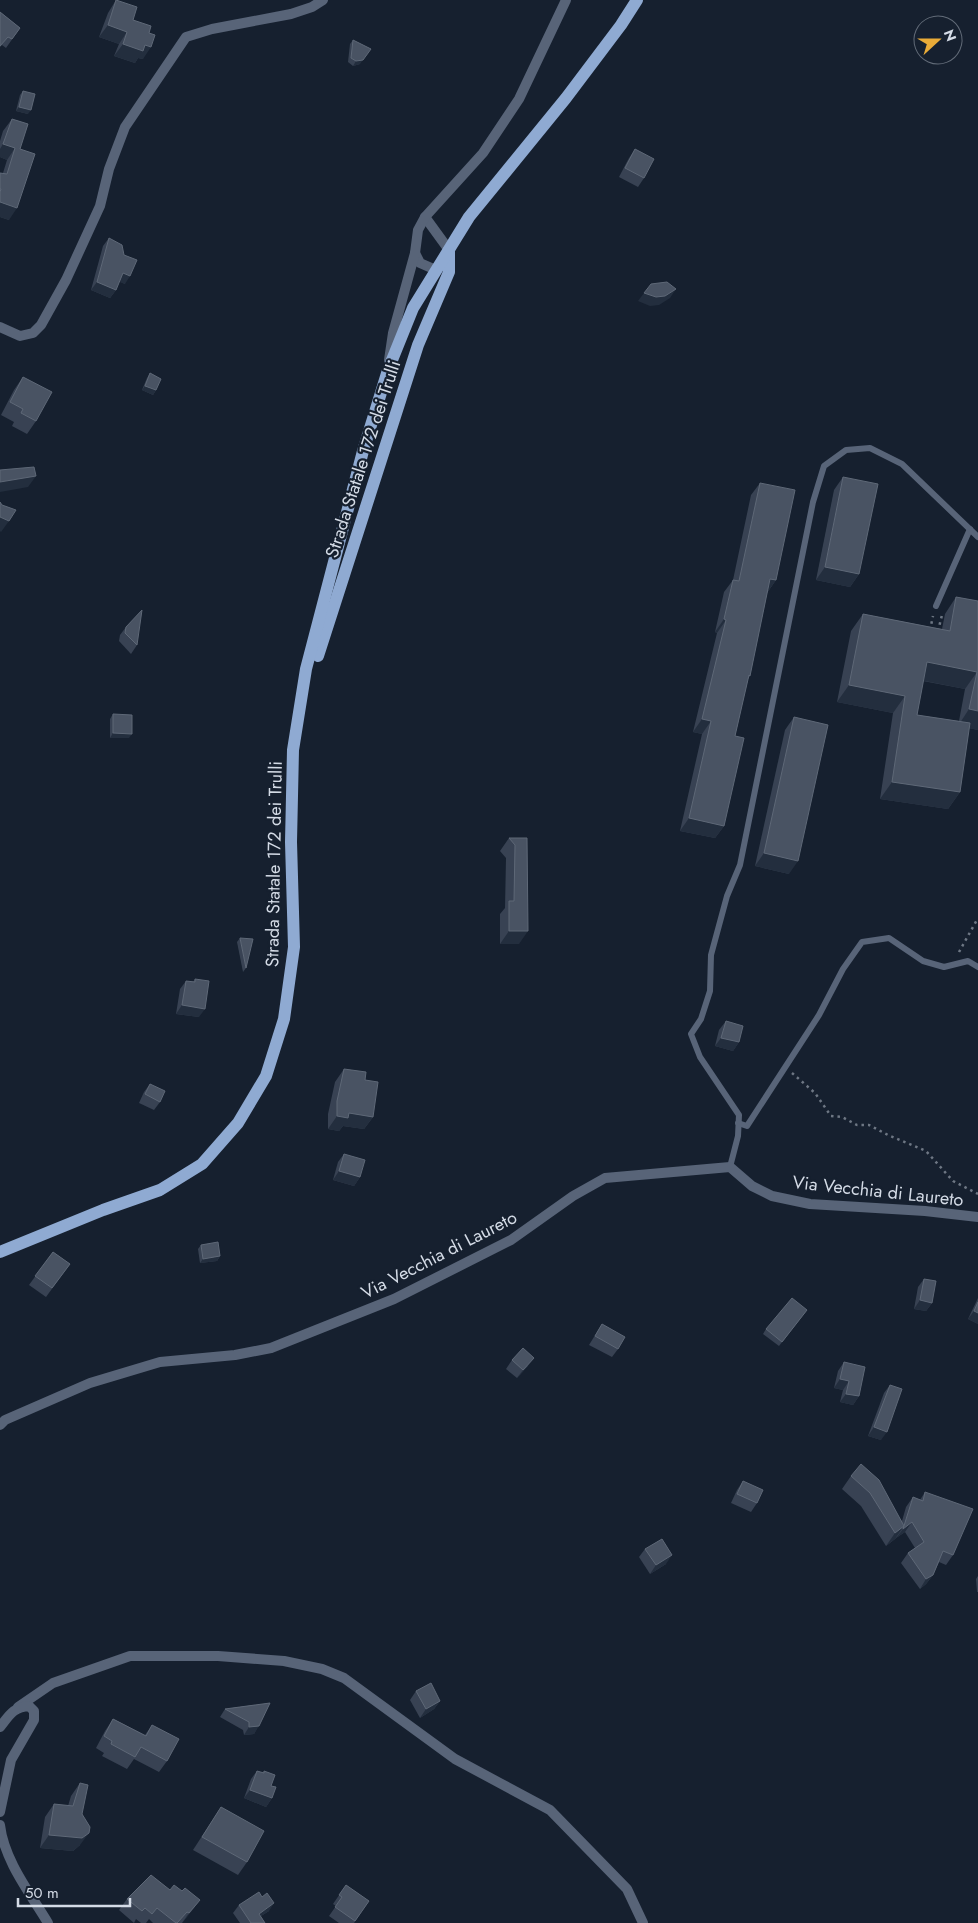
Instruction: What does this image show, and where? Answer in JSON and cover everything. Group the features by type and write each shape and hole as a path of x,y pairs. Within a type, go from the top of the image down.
{"main road":[{"name":"Strada Statale 172 dei Trulli","path":"0,1252 103,1210 160,1190 202,1164 238,1123 266,1076 284,1019 294,947 291,842 293,750 306,669 362,451 388,370 413,308 474,210 566,98 621,25 637,0"},
{"name":"Strada Statale 172 dei Trulli","path":"301,709 418,345 450,272 448,250"}],"street":[{"path":"0,327 20,336 33,333 40,325 66,280 100,206 108,170 125,127 186,37 212,29 291,14 312,7 323,0"},
{"path":"388,370 392,333 415,253 418,230 425,217 484,152 519,99 566,0"},
{"path":"425,217 448,250"},
{"path":"415,253 420,263 436,270"},
{"name":"Via Vecchia di Laureto","path":"0,1425 90,1383 160,1362 236,1356 271,1348 385,1303 511,1240 573,1196 605,1178 730,1167 752,1186 772,1196 810,1204 925,1211 978,1217"},
{"path":"0,1728 12,1712 53,1683 130,1656 218,1656 284,1661 322,1669 344,1678 455,1758 550,1810 627,1889 643,1923"},
{"path":"0,1812 11,1760 34,1720 34,1710 29,1706 18,1707"},
{"path":"0,1825 2,1840 14,1865 48,1923"}],"lane":[{"path":"730,1167 739,1115 700,1057 691,1034 701,1019 710,991 711,955 727,896 740,865 813,502 824,466 846,450 870,448 902,464 978,537"},
{"path":"937,604 970,529"},
{"path":"738,1124 748,1126 819,1015 843,969 862,942 890,938 923,961 944,968 968,961 978,967"}],"path":[{"path":"928,637 937,604 944,605 938,633"},
{"path":"944,968 960,950 978,918"},
{"path":"785,1068 815,1093 831,1116 842,1117 857,1125 868,1125 888,1136 926,1151 953,1181 978,1194"}],"building":[{"path":"116,0 137,7 133,20 151,26 149,33 155,35 151,47 145,45 143,51 123,44 127,32 108,25"},
{"path":"0,12 20,28 12,39 8,37 0,46"},
{"path":"353,40 371,49 363,60 356,61 351,58"},
{"path":"23,91 35,94 31,110 19,107"},
{"path":"12,119 28,124 20,149 35,154 17,208 0,202 0,173 7,174 15,148 3,144"},
{"path":"635,149 654,159 644,178 625,168"},
{"path":"109,238 122,245 124,255 137,260 130,276 123,273 116,290 97,282"},
{"path":"667,282 676,289 665,296 656,297 644,293 651,284"},
{"path":"150,373 161,379 156,390 145,386"},
{"path":"23,377 52,392 36,421 21,413 23,409 10,402"},
{"path":"34,467 36,476 0,482 0,470"},
{"path":"843,477 878,484 859,574 825,567"},
{"path":"760,483 795,490 776,580 770,579 750,676 735,736 744,738 724,826 689,818 711,721 702,719 726,620 724,619 733,580 739,581"},
{"path":"0,502 2,505 16,510 9,521 0,517"},
{"path":"956,597 978,601 978,711 969,709 977,672 927,662 917,715 970,723 960,792 892,782 905,696 849,685 863,614 950,631"},
{"path":"142,610 137,645 125,633 126,627"},
{"path":"113,714 132,715 132,734 113,733"},
{"path":"794,717 828,725 798,861 764,853"},
{"path":"509,838 527,838 528,931 509,931 509,901 514,901 515,845"},
{"path":"240,938 253,939 246,968"},
{"path":"195,979 209,981 205,1009 182,1005 186,981 195,982"},
{"path":"726,1021 743,1026 739,1042 721,1038"},
{"path":"344,1069 366,1072 365,1080 378,1082 373,1117 349,1113 348,1118 337,1116 337,1101"},
{"path":"150,1084 165,1091 160,1102 145,1094"},
{"path":"344,1154 365,1160 360,1177 339,1171"},
{"path":"218,1242 220,1256 203,1259 201,1245"},
{"path":"53,1252 70,1264 52,1288 35,1276"},
{"path":"924,1279 936,1281 932,1303 920,1300"},
{"path":"792,1298 807,1310 782,1342 766,1329"},
{"path":"978,1302 978,1313 974,1311"},
{"path":"602,1324 625,1337 618,1349 595,1336"},
{"path":"523,1348 534,1358 523,1370 512,1360"},
{"path":"844,1362 865,1367 859,1396 846,1394 849,1381 840,1379"},
{"path":"890,1385 902,1389 887,1432 874,1427"},
{"path":"861,1464 879,1480 904,1526 895,1533 870,1493 851,1476"},
{"path":"743,1481 763,1490 757,1503 737,1494"},
{"path":"925,1492 973,1509 953,1555 943,1551 933,1575 926,1579 908,1553 924,1542 912,1522 903,1529 913,1497 923,1501"},
{"path":"662,1539 672,1555 656,1565 645,1549"},
{"path":"431,1683 440,1701 426,1709 416,1691"},
{"path":"270,1703 259,1726 249,1727 249,1722 225,1709"},
{"path":"113,1719 146,1736 152,1725 179,1739 167,1761 141,1747 135,1757 111,1744 112,1741 104,1736"},
{"path":"257,1771 264,1773 264,1771 275,1775 271,1786 276,1787 272,1798 250,1790"},
{"path":"80,1783 88,1785 82,1814 90,1827 89,1833 82,1838 49,1835 54,1804 73,1806"},
{"path":"221,1807 264,1831 247,1862 202,1837"},
{"path":"151,1875 170,1890 174,1885 182,1891 185,1888 200,1900 177,1923 157,1908 152,1914 145,1908 142,1911 127,1899"},
{"path":"346,1885 369,1901 355,1921 335,1907 342,1897 339,1895"},
{"path":"259,1892 262,1897 267,1893 274,1903 259,1914 265,1923 251,1923 239,1905"}]}
